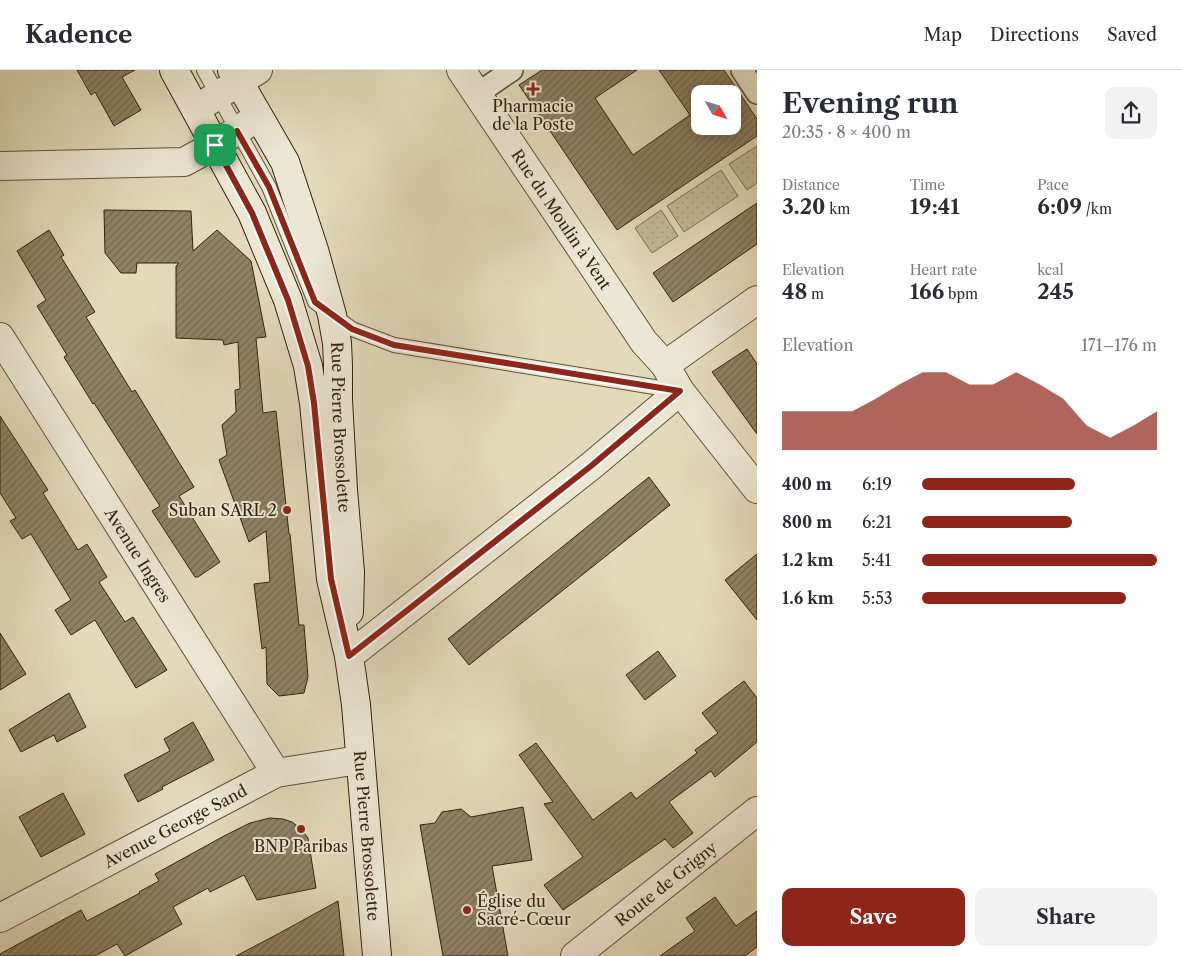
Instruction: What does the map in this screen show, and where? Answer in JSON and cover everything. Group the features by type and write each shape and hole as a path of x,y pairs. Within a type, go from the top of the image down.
{"street":[{"name":"Rue Pierre Brossolette","path":"174,70 228,85"},
{"name":"Rue du Moulin à Vent","path":"461,70 644,342 665,365 680,391 757,489"},
{"path":"477,94 512,70"},
{"path":"742,70 757,93"},
{"name":"Rue Pierre Brossolette","path":"228,85 252,213 288,300 308,366 314,403 331,579 349,656 356,705 359,760 377,956"},
{"name":"Rue Pierre Brossolette","path":"228,85 237,131 285,162 314,250 332,315 337,343 343,490 350,572 349,656"},
{"path":"0,166 184,162 237,131"},
{"path":"665,365 757,300"},
{"name":"Avenue Ingres","path":"0,337 276,773"},
{"path":"349,656 591,466 680,391"},
{"name":"Avenue George Sand","path":"0,917 276,773 359,760"},
{"name":"Route de Grigny","path":"574,956 757,811"}],"lane":[{"path":"204,70 228,85"},
{"path":"332,315 352,329 394,345 680,391"}],"shaded area":[{"path":"757,146 757,183 747,190 729,164"},
{"path":"721,170 738,196 684,232 667,206"},
{"path":"661,210 678,236 652,253 635,228"}],"building":[{"path":"77,70 135,70 122,77 141,110 114,126 95,92 91,95"},
{"path":"542,70 637,70 595,98 633,155 690,115 659,70 724,70 734,85 691,85 691,135 741,135 741,95 757,119 757,136 617,230 519,85"},
{"path":"757,203 757,244 673,302 653,273"},
{"path":"104,210 191,211 193,251 217,230 251,261 266,337 256,338 263,413 276,411 299,625 304,625 308,677 304,693 279,696 267,684 266,647 262,649 254,584 270,582 266,531 249,542 219,460 227,455 222,425 236,412 235,390 240,389 238,342 224,345 223,340 176,338 176,266 179,263 137,263 136,273 121,273 105,253"},
{"path":"49,230 64,255 61,257 95,312 86,317 132,392 135,390 194,487 179,496 220,562 198,577 195,577 152,511 160,506 64,357 67,355 37,306 46,300 17,251"},
{"path":"747,349 757,364 757,434 712,372"},
{"path":"0,416 48,490 43,493 78,550 87,544 107,577 99,582 125,622 133,617 167,670 136,688 95,620 71,635 55,610 71,600 31,534 22,539 10,521 16,518 0,493"},
{"path":"649,477 670,505 469,665 448,639"},
{"path":"757,554 757,620 725,580"},
{"path":"0,633 26,674 0,690"},
{"path":"658,651 676,676 645,700 626,675"},
{"path":"744,681 757,698 757,742 715,777 711,771 669,802 693,833 673,848 665,839 563,910 544,885 583,857 544,804 553,802 519,755 536,743 593,820 631,792 636,799 697,753 695,750 718,733 702,713"},
{"path":"69,693 86,727 57,742 54,735 21,752 9,730"},
{"path":"193,722 214,760 162,787 163,789 138,802 124,775 170,751 164,739"},
{"path":"63,793 85,834 41,857 19,817"},
{"name":"Église du Sacré-Cœur","path":"523,807 532,860 492,866 508,956 443,956 420,825 435,823 442,812 461,809 471,817"},
{"path":"270,818 292,822 308,838 316,888 257,900 244,875 210,892 208,888 173,907 182,924 125,956 117,944 95,956 0,956 0,954 81,910 87,921 159,881 155,874 250,823"},
{"path":"715,897 736,926 757,911 757,947 745,956 660,956 695,931 686,918"},
{"path":"338,901 344,956 236,956 276,935"}],"place":[{"name":"Pharmacie de la Poste","path":"533,89"},
{"name":"Suban SARL 2","path":"287,510"},
{"name":"BNP Paribas","path":"301,829"},
{"name":"Église du Sacré-Cœur","path":"467,910"}],"route":[{"path":"237,131 269,187 315,302 352,329 394,345 680,391 591,466 349,656 331,579 314,403 308,366 288,300 252,213 215,145 237,131"}]}
